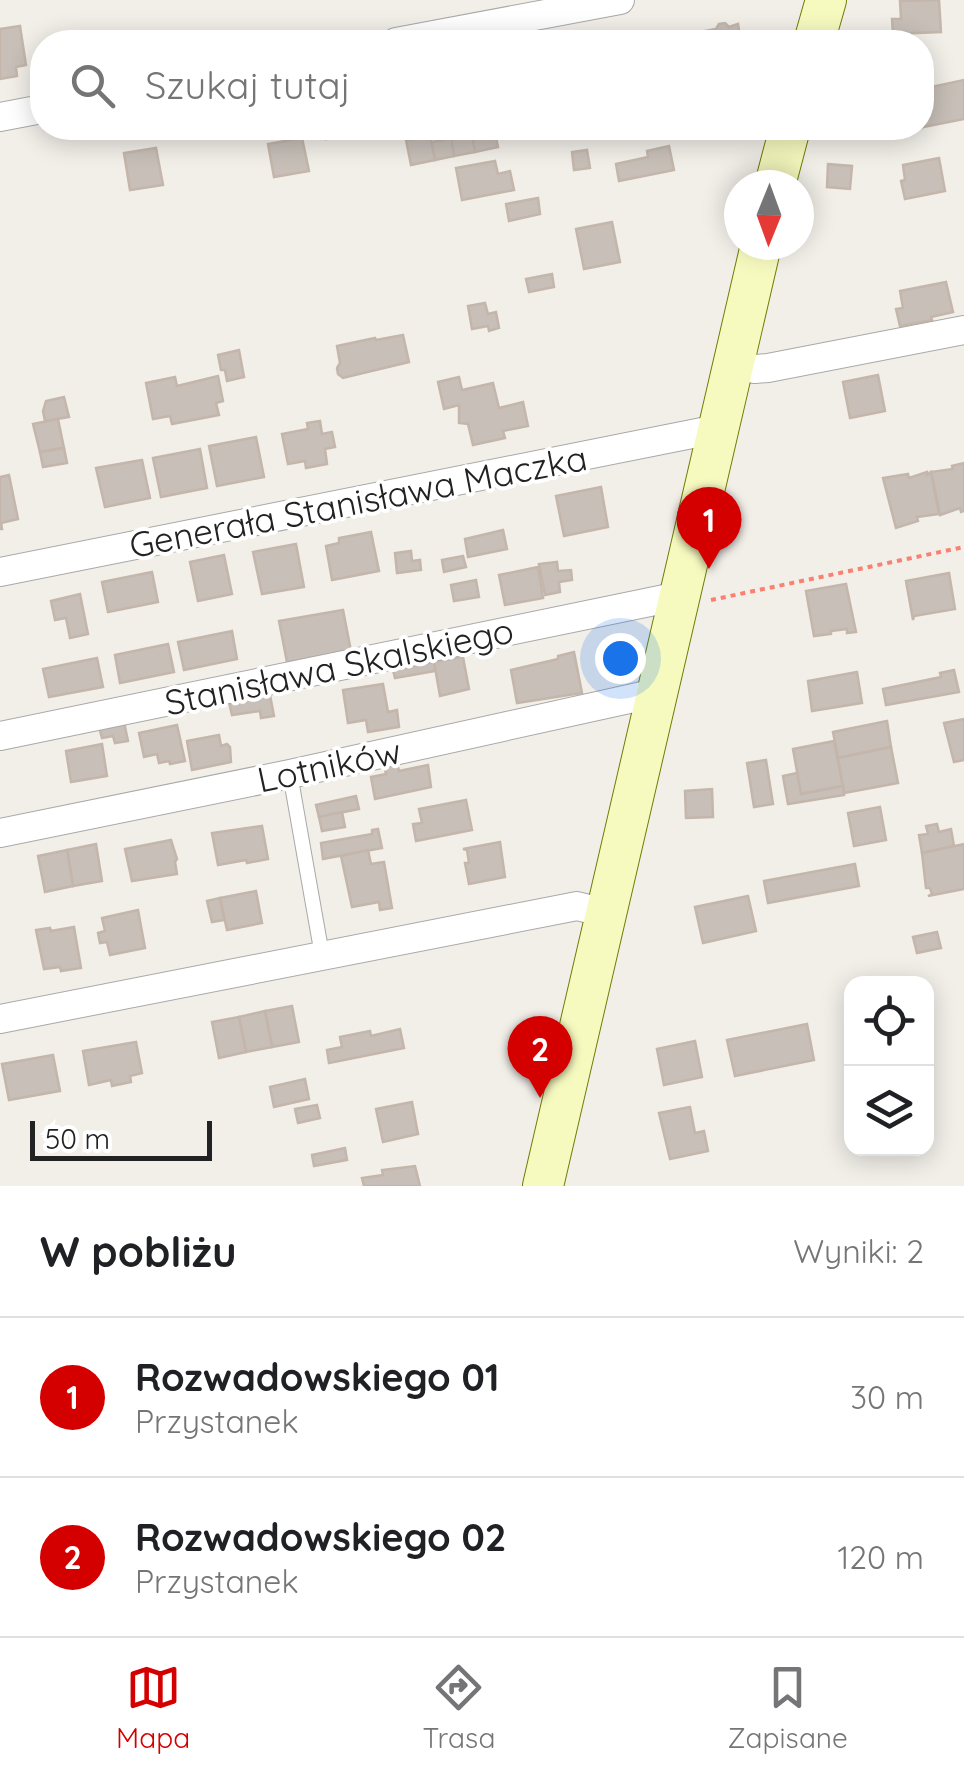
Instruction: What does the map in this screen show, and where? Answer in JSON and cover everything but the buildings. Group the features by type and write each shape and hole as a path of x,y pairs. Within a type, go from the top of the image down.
{"street":[{"path":"460,30 620,0"},
{"path":"817,30 826,0"},
{"path":"0,117 30,111"},
{"path":"779,170 787,140"},
{"path":"543,1186 757,260"},
{"path":"733,364 768,368 964,330"},
{"name":"Generała Stanisława Maczka","path":"0,572 702,432 717,435"},
{"name":"Stanisława Skalskiego","path":"0,736 678,601"},
{"name":"Lotników","path":"0,833 656,694"},
{"path":"0,1018 578,906 605,913"}],"lane":[{"path":"290,774 322,954"}],"path":[{"path":"678,601 964,547"}],"place":[{"name":"Rozwadowskiego 01","path":"709,569"},
{"name":"Rozwadowskiego 02","path":"540,1098"}]}
